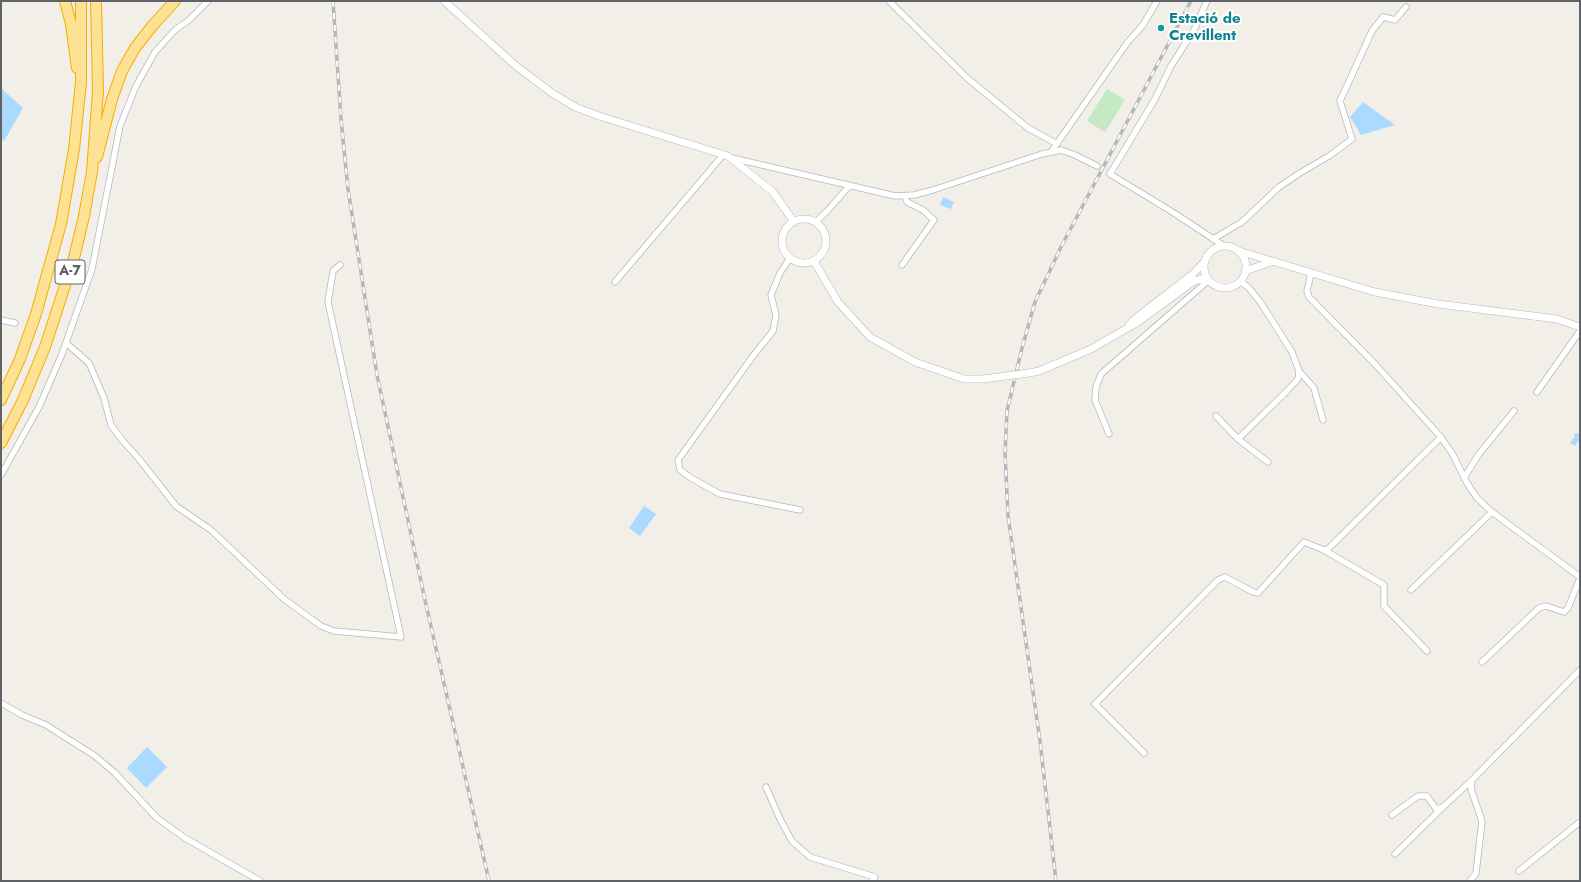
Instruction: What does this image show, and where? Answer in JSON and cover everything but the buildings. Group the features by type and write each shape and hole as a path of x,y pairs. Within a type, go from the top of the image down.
{"highway":[{"path":"65,1 71,24 75,64 81,82"},
{"name":"A-7","path":"1,400 20,359 36,314 61,224 74,149 81,82 81,1"},
{"name":"A-7","path":"1,443 23,400 45,347 74,258 84,216 92,172 98,91 96,1"},
{"path":"92,172 100,148 112,99 122,72 135,48 153,25 176,1"}],"street":[{"path":"1,475 39,407 66,343 92,269 120,126 136,86 155,52 175,30 189,20 208,1"},
{"path":"444,1 516,66 552,93 575,107 645,132 726,156 895,196 914,195 933,190 1061,150 1097,166"},
{"path":"889,1 967,78 1028,128 1057,144"},
{"path":"1051,152 1127,43 1143,25 1157,1"},
{"path":"1205,260 1205,272 1208,279 1217,286 1223,288 1229,287 1240,281 1245,271 1245,260 1234,248 1224,246 1110,174 1155,99 1171,66 1194,30 1207,1"},
{"path":"1213,239 1242,222 1279,187 1329,156 1352,139 1340,101 1372,31 1383,17 1395,20 1406,7"},
{"path":"726,156 772,192 794,222"},
{"path":"615,282 726,156"},
{"path":"816,222 830,209 849,186"},
{"path":"902,264 934,220 923,210 907,202 905,196"},
{"path":"801,219 816,222 824,232 826,239 824,252 814,261 807,263 799,263 786,255 782,240 788,226 801,219"},
{"path":"1126,328 1136,318 1193,274 1212,250 1224,246"},
{"path":"1239,252 1274,261 1375,292 1438,304 1515,315 1556,319 1580,327"},
{"path":"790,258 780,273 771,295 776,315 773,331 752,356 678,460 680,470 691,478 720,494 800,510"},
{"path":"814,261 838,302 870,337 915,362 964,379 984,379 1039,371 1091,349 1138,322 1189,284 1199,279 1208,279"},
{"path":"1245,271 1274,261"},
{"path":"66,343 89,363 104,398 111,425 176,506 212,530 284,599 321,626 334,631 401,637 328,302 333,271 340,265"},
{"path":"1311,273 1307,291 1309,297 1374,363 1441,438 1452,453 1464,478 1477,498 1492,512 1580,578 1568,608 1564,612 1546,606 1539,608 1482,662"},
{"path":"1109,434 1095,400 1096,387 1101,374 1208,279"},
{"path":"1240,281 1249,288 1261,303 1292,352 1299,371 1314,388 1323,420"},
{"path":"1,320 15,323"},
{"path":"1537,392 1580,330"},
{"path":"1238,439 1298,379 1299,371"},
{"path":"1464,478 1479,454 1514,411"},
{"path":"1216,416 1238,439 1268,462"},
{"path":"1324,550 1328,549 1441,438"},
{"path":"1411,590 1492,512"},
{"path":"1144,753 1095,704 1218,580 1225,577 1253,592 1258,593 1304,542 1324,550 1384,585 1384,606 1427,651"},
{"path":"1396,854 1472,780 1580,670"},
{"path":"1,703 22,715 46,725 95,756 115,773 157,818 185,838 260,881"},
{"path":"1470,881 1476,873 1482,821 1471,789 1472,780"},
{"path":"766,787 780,819 792,841 810,857 875,877 872,881"},
{"path":"1392,815 1418,796 1427,796 1436,809 1443,807"},
{"path":"1519,871 1580,822"}],"green space":[{"path":"1107,89 1125,100 1105,132 1087,121"}],"water":[{"path":"1,88 23,108 4,141 1,138"},
{"path":"1363,102 1395,125 1361,135 1350,117"},
{"path":"943,197 954,202 951,209 940,205"},
{"path":"1577,433 1580,435 1580,438 1575,446 1570,443 1575,436 1574,434"},
{"path":"644,506 656,514 640,536 629,528"},
{"path":"147,747 167,767 146,788 127,768"}],"railway":[{"path":"333,1 341,119 348,189 377,375 425,600 489,881"},
{"path":"1056,881 1040,741 1008,516 1005,453 1007,411 1035,302 1062,245 1191,1"}],"place":[{"name":"Estació de Crevillent","path":"1161,28"}]}
